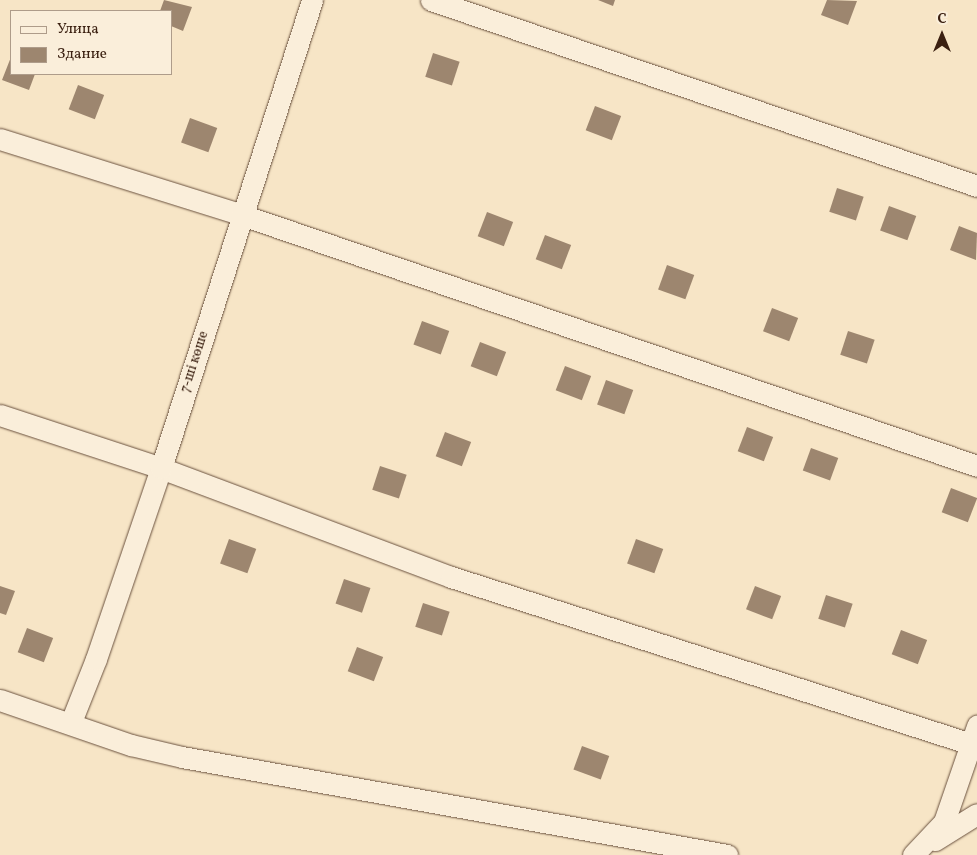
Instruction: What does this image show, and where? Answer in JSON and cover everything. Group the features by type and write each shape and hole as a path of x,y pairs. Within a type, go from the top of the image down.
{"lane":[{"name":"7-ші көше","path":"71,722 96,659 161,468 312,0"},
{"path":"431,0 977,186"},
{"path":"0,139 242,215 977,466"},
{"path":"0,415 161,468 451,577 974,735 944,822 913,855"},
{"path":"0,700 71,722 131,745 182,757 727,855"},
{"path":"913,855 972,816"}],"building":[{"path":"164,0 192,7 183,31 172,26 172,10 160,10"},
{"path":"598,0 615,0 613,6"},
{"path":"827,0 857,1 848,25 821,15"},
{"path":"433,53 460,62 452,85 425,77"},
{"path":"10,60 10,75 35,75 29,90 2,80"},
{"path":"78,85 104,95 95,119 69,109"},
{"path":"595,106 621,116 612,140 586,130"},
{"path":"190,118 217,128 208,152 181,142"},
{"path":"837,188 864,197 856,220 829,212"},
{"path":"889,206 916,216 907,240 880,230"},
{"path":"487,212 513,222 504,246 478,236"},
{"path":"959,226 977,233 976,260 950,250"},
{"path":"545,235 571,245 562,269 536,259"},
{"path":"667,265 694,275 685,299 658,289"},
{"path":"772,308 798,318 789,341 763,331"},
{"path":"422,321 449,331 441,354 413,344"},
{"path":"848,331 875,340 867,363 840,355"},
{"path":"480,342 506,352 497,376 471,366"},
{"path":"565,366 591,376 582,400 556,390"},
{"path":"606,380 633,390 624,414 597,404"},
{"path":"747,427 773,437 764,461 738,451"},
{"path":"445,432 471,442 462,466 436,456"},
{"path":"811,448 838,458 830,480 803,471"},
{"path":"380,466 407,475 399,498 372,490"},
{"path":"951,488 977,498 968,522 942,512"},
{"path":"229,539 256,549 247,573 220,563"},
{"path":"636,539 663,549 654,573 627,563"},
{"path":"344,579 370,588 362,613 336,604"},
{"path":"0,586 15,591 6,615 0,613"},
{"path":"755,586 781,596 772,619 746,609"},
{"path":"826,595 853,604 845,627 818,619"},
{"path":"423,603 450,612 442,635 415,627"},
{"path":"27,628 53,638 44,662 18,652"},
{"path":"901,630 927,640 918,664 892,654"},
{"path":"357,647 383,657 374,681 348,671"},
{"path":"582,746 609,756 601,779 573,769"}]}
